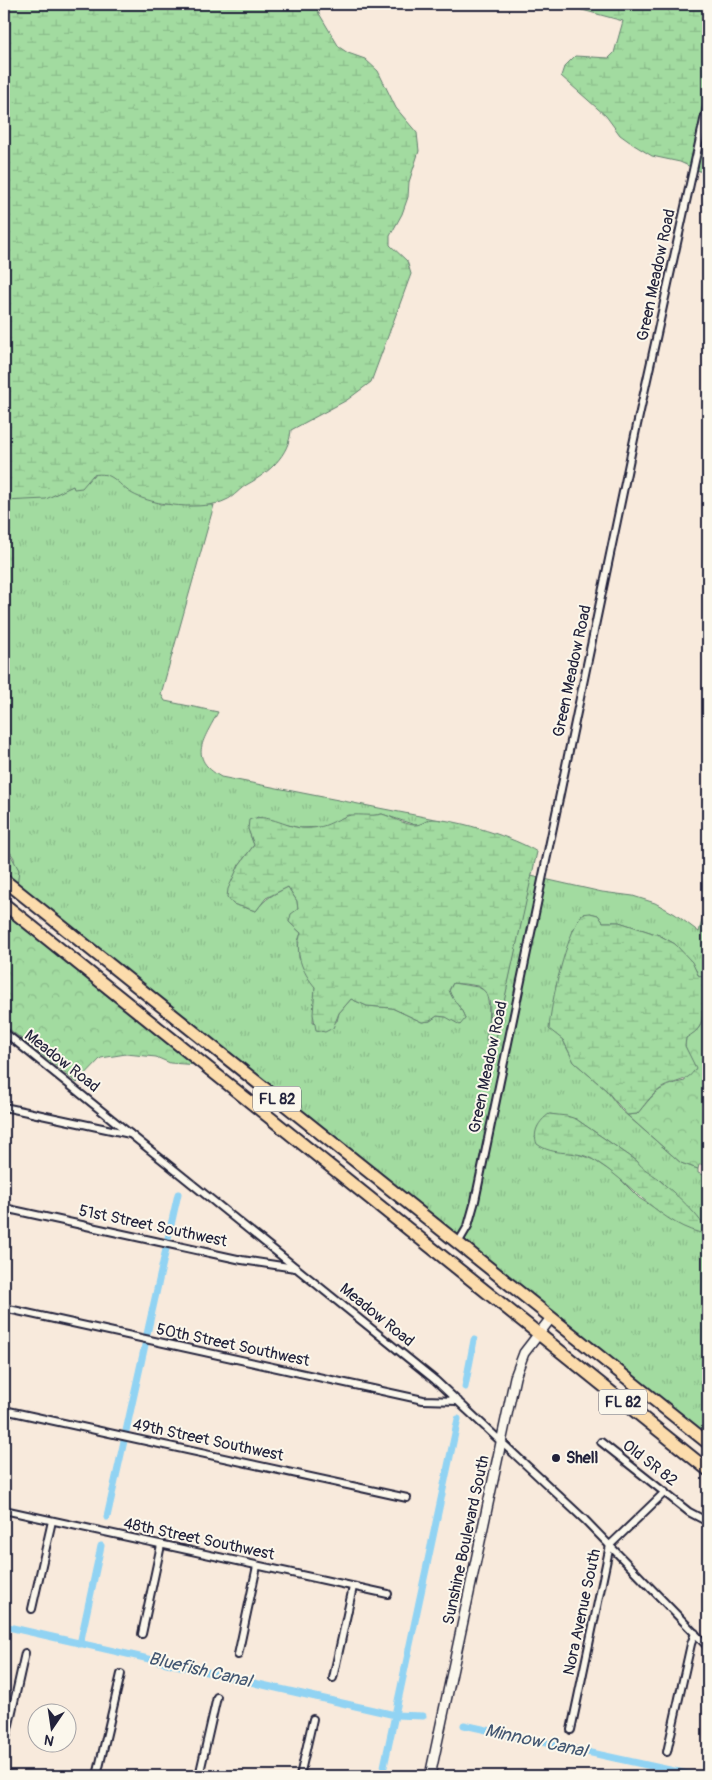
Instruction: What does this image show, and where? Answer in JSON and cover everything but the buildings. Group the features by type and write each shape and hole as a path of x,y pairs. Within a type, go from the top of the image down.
{"highway":[{"name":"FL 82","path":"4,880 708,1443"},
{"name":"FL 82","path":"4,904 708,1470"}],"street":[{"name":"Green Meadow Road","path":"458,1243 468,1226 475,1201 708,102"},
{"name":"Meadow Road","path":"4,1032 435,1380 610,1545 708,1647"},
{"path":"4,1107 131,1134"},
{"name":"51st Street Southwest","path":"4,1208 242,1260 296,1268"},
{"name":"50th Street Southwest","path":"4,1308 423,1400 458,1401"},
{"name":"Sunshine Boulevard South","path":"430,1776 518,1369 524,1353 551,1318"},
{"name":"49th Street Southwest","path":"4,1410 407,1498"},
{"name":"Old SR 82","path":"601,1442 690,1512 708,1522"},
{"name":"Nora Avenue South","path":"571,1730 610,1545 665,1492"},
{"name":"48th Street Southwest","path":"4,1510 353,1588 388,1594"},
{"path":"32,1609 52,1521"},
{"path":"142,1634 161,1545"},
{"path":"238,1655 257,1566"},
{"path":"333,1678 353,1588"},
{"path":"667,1752 695,1633"},
{"path":"4,1747 25,1653"},
{"path":"97,1776 121,1674"},
{"path":"199,1776 217,1697"},
{"path":"300,1776 313,1719"},
{"path":"4,1775 10,1776"}],"green space":[{"path":"4,4 320,4 317,10 339,47 348,53 365,59 378,71 396,108 417,133 419,151 409,182 408,197 402,214 390,236 390,245 407,261 411,274 371,382 347,400 291,430 286,448 276,463 263,475 226,500 192,506 165,504 131,493 110,476 100,474 93,475 82,488 74,489 73,486 46,499 4,501"},
{"path":"560,4 708,4 708,175 680,162 652,156 634,145 620,135 606,116 561,76 564,67 575,56 609,58 614,53 623,21"},
{"path":"97,474 110,474 122,485 160,504 214,505 161,694 165,701 218,712 204,740 201,755 211,770 221,777 445,821 431,819 424,824 415,825 382,814 366,817 348,815 325,827 300,828 257,817 248,829 254,845 239,865 229,889 233,904 256,911 274,894 288,887 297,901 298,910 289,922 301,933 298,941 299,958 315,987 313,1022 337,1021 339,1013 351,999 367,1006 392,1008 422,1022 430,1021 437,1016 465,1019 449,991 453,983 478,987 485,991 489,1005 488,1030 491,1043 496,1038 531,876 602,892 633,896 655,903 675,914 699,932 708,897 708,980 698,975 675,944 659,935 619,922 603,922 598,915 590,913 574,928 556,986 550,1028 563,1040 574,1062 606,1090 621,1110 681,1163 698,1169 698,1173 708,1177 708,1438 17,886 14,858 4,843 4,501 73,486","holes":["550,1114 576,1119 637,1161 642,1169 658,1178 694,1214 675,1221 639,1198 615,1174 594,1160 535,1138 538,1126"]},
{"path":"382,814 411,825 418,825 433,819 471,826 515,841 537,852 496,1038 490,1043 486,1041 490,1011 488,996 484,990 468,984 453,983 449,990 465,1019 460,1025 446,1017 437,1016 430,1021 422,1022 392,1008 367,1006 351,999 339,1013 333,1028 325,1032 316,1030 313,1014 315,987 306,975 300,962 298,947 301,933 289,922 291,914 298,909 297,901 288,887 266,898 256,911 233,904 227,897 228,889 239,865 254,845 248,829 249,820 262,818 296,827 310,828 326,825 350,815"},
{"path":"4,843 19,870 17,886 4,875"},
{"path":"4,909 198,1065 170,1063 156,1057 126,1054 101,1058 77,1083 4,1025"},
{"path":"582,914 598,915 603,922 619,922 659,935 675,944 692,962 698,975 708,980 708,1016 702,1010 701,1024 686,1038 685,1046 696,1068 688,1077 656,1092 637,1114 627,1115 606,1090 574,1062 563,1040 549,1029 556,986 570,937"},
{"path":"702,1009 708,1016 708,1163 699,1165 698,1169 681,1163 627,1115 637,1114 662,1088 685,1081 688,1053 685,1046 686,1037 695,1032 700,1026"},
{"path":"549,1114 576,1119 637,1161 687,1205 705,1228 707,1234 675,1223 592,1159 578,1154 557,1152 537,1144 535,1135 537,1127"}],"waterway":[{"path":"168,1238 178,1194"},
{"path":"147,1334 166,1249"},
{"path":"465,1387 474,1340"},
{"path":"126,1431 145,1345"},
{"path":"382,1776 458,1419"},
{"path":"107,1517 124,1441"},
{"path":"80,1644 101,1546"},
{"name":"Bluefish Canal","path":"4,1626 395,1715 423,1716"},
{"name":"Minnow Canal","path":"464,1725 697,1776"}],"place":[{"name":"Shell","path":"556,1458"}]}
